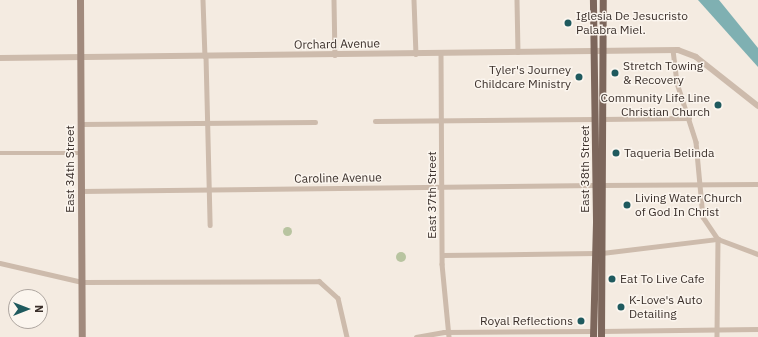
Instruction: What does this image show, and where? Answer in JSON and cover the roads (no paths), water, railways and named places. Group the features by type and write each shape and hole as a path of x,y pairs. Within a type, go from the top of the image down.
{"main road":[{"name":"East 34th Street","path":"80,0 82,337"},
{"name":"East 38th Street","path":"593,0 597,52 599,119 599,253 601,334"},
{"name":"East 38th Street","path":"597,52 603,0"},
{"name":"East 38th Street","path":"593,334 599,253"}],"street":[{"path":"203,0 209,123 210,225"},
{"path":"334,0 335,55"},
{"path":"414,0 416,54"},
{"path":"517,0 518,52"},
{"name":"Orchard Avenue","path":"0,58 674,50 694,55 758,106"},
{"path":"674,50 677,83 697,147 698,185 702,217 718,239 717,337"},
{"name":"East 37th Street","path":"441,53 442,255 448,334"},
{"path":"374,121 689,118"},
{"path":"80,124 315,122"},
{"path":"0,153 81,154"},
{"name":"Caroline Avenue","path":"81,191 758,184"},
{"path":"442,255 599,253 718,239 758,254"},
{"path":"0,262 82,282 316,280 338,298 346,337"},
{"path":"601,334 758,329"},
{"path":"416,337 448,334 593,334"}],"water":[{"path":"698,0 719,0 758,48 758,67"}],"place":[{"name":"Iglesia De Jesucristo Palabra Miel.","path":"568,23"},
{"name":"Stretch Towing & Recovery","path":"615,73"},
{"name":"Tyler's Journey Childcare Ministry","path":"579,77"},
{"name":"Community Life Line Christian Church","path":"718,105"},
{"name":"Taqueria Belinda","path":"616,153"},
{"name":"Living Water Church of God In Christ","path":"627,205"},
{"name":"Eat To Live Cafe","path":"612,279"},
{"name":"K-Love's Auto Detailing","path":"621,307"},
{"name":"Royal Reflections","path":"581,321"}]}
